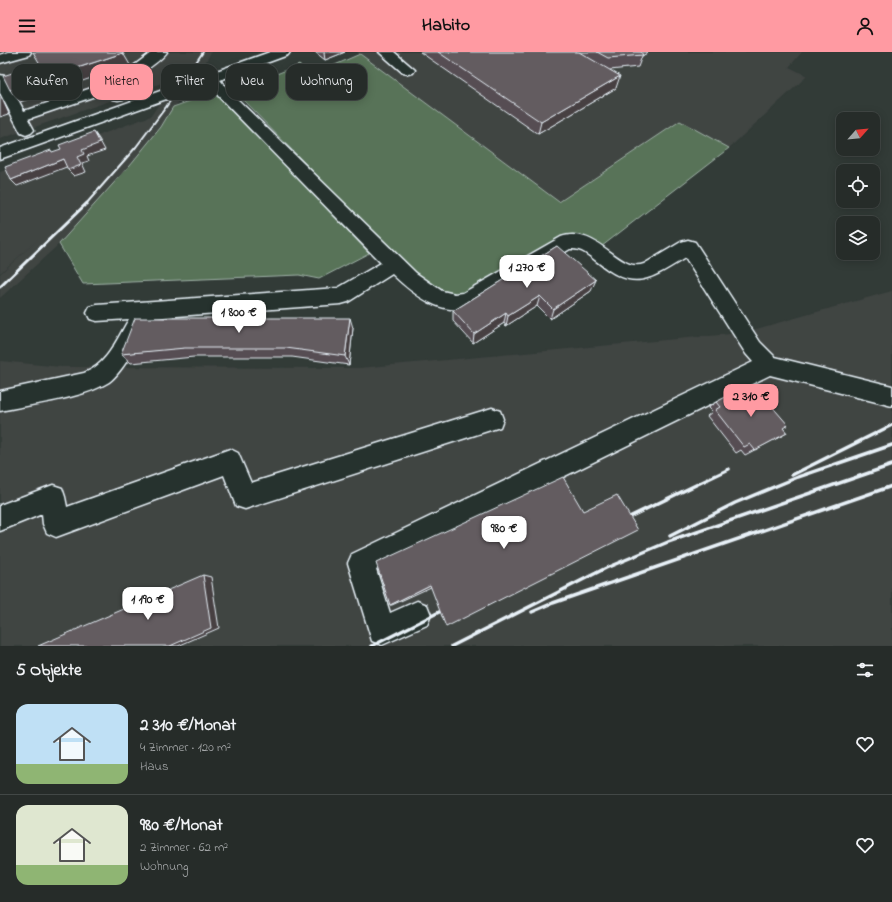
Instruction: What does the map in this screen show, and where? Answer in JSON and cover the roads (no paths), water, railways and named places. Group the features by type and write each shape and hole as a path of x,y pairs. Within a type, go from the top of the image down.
{"street":[{"path":"0,59 24,52"},
{"path":"146,64 160,52"},
{"path":"240,52 250,64 283,52"},
{"path":"386,52 408,70"},
{"path":"0,79 32,142"},
{"path":"218,86 394,264 426,292 441,300 456,302 466,301 572,240 582,242 625,271 640,273 688,247 753,348 769,365 892,396"},
{"path":"20,117 90,93"},
{"path":"0,154 161,96"},
{"path":"119,100 121,111"},
{"path":"97,313 342,296 394,264"},
{"path":"0,401 88,382 103,374 114,361 145,310"},
{"path":"417,615 382,631 360,564 769,365"},
{"path":"0,518 53,497 56,524 230,461 245,497 492,419"}],"railway":[{"path":"86,204 136,147 166,107 203,52"},
{"path":"0,287 86,204"},
{"path":"792,475 892,425"},
{"path":"670,536 735,503 798,477 892,445"},
{"path":"452,646 606,568 668,542 892,465"},
{"path":"619,522 729,469"},
{"path":"532,612 553,603 892,486"},
{"path":"372,646 449,607"}]}
